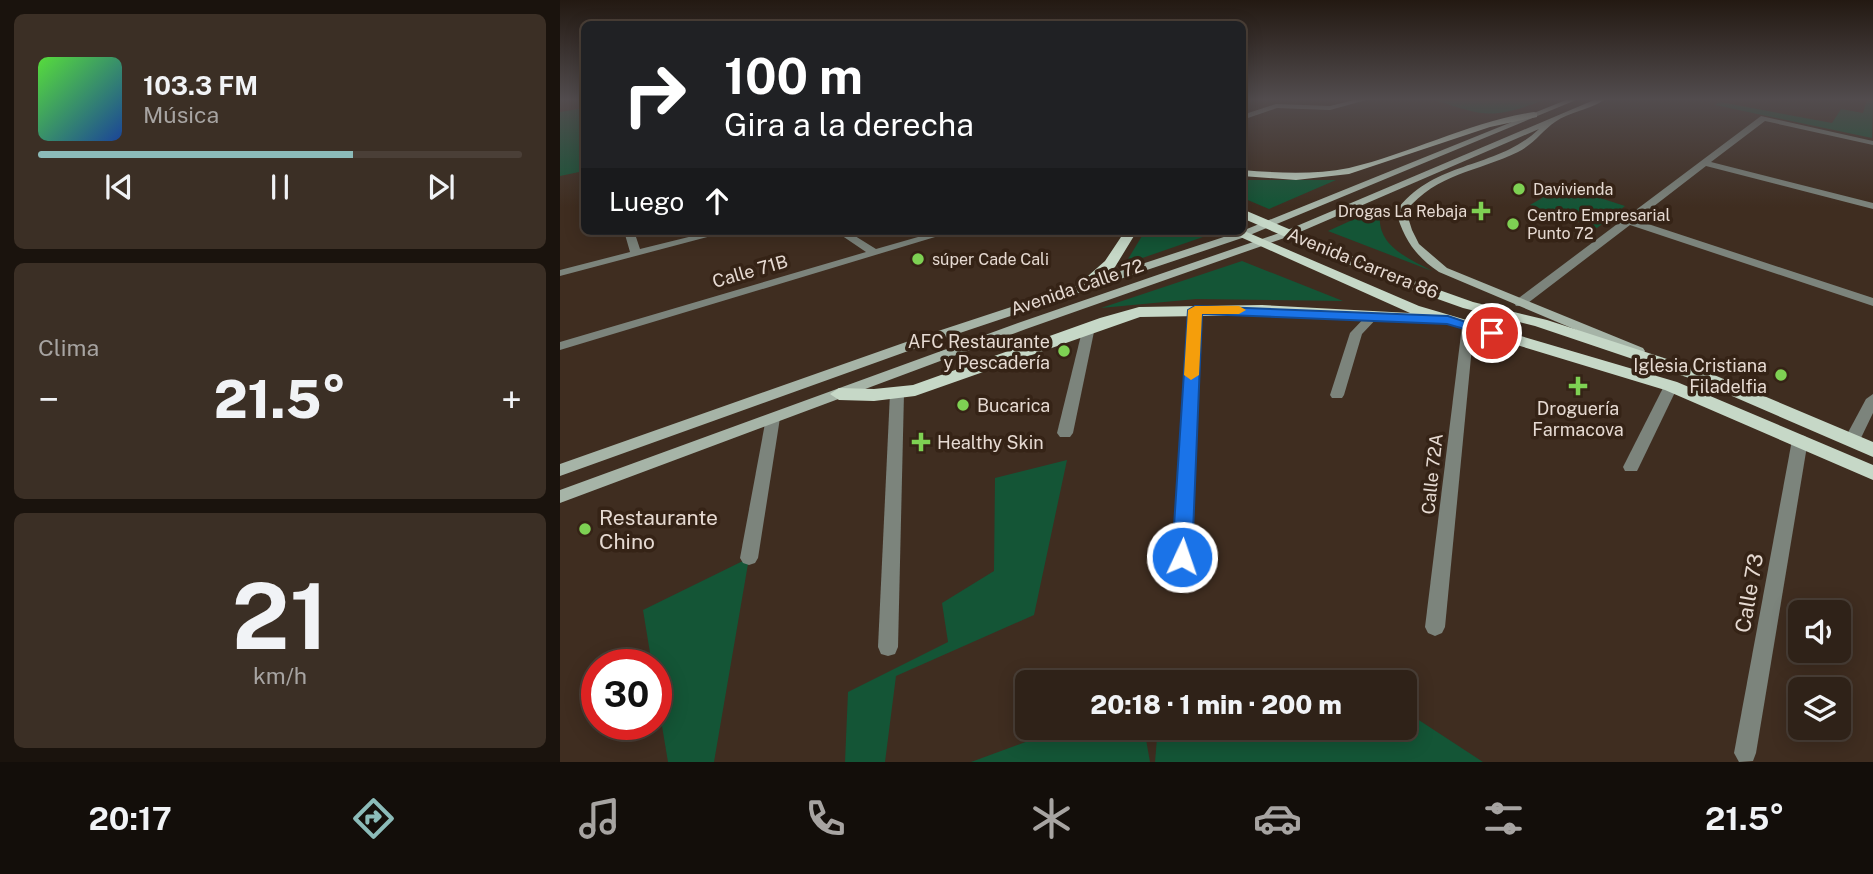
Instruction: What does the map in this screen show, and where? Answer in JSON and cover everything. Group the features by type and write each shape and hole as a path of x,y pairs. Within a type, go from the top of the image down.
{"main road":[{"path":"1246,173 1292,176 1352,170 1450,136"},
{"name":"Avenida Calle 72","path":"1246,231 1270,225 1485,136"},
{"name":"Avenida Calle 72","path":"560,498 1022,326 1260,244 1516,136"},
{"path":"1536,136 1530,141 1410,196 1401,211 1410,241 1423,258 1443,270 1701,376"},
{"name":"Avenida Carrera 86","path":"1246,214 1436,294 1541,323 1701,376 1873,450"},
{"path":"1085,286 1110,264 1128,235"},
{"name":"Avenida Calle 72","path":"560,470 1231,235"},
{"name":"Avenida Carrera 86","path":"1241,235 1377,295 1448,320 1671,386 1873,473"},
{"path":"839,394 897,393 930,384 1089,327 1139,313 1195,310 1342,313 1448,320"}],"street":[{"path":"1520,303 1741,136"},
{"path":"1841,136 1873,143"},
{"path":"1705,163 1873,206"},
{"path":"1628,221 1873,302"},
{"path":"630,235 636,253"},
{"path":"560,273 709,235"},
{"path":"846,235 874,253"},
{"name":"Calle 71B","path":"560,346 936,235"},
{"path":"1181,584 1195,310"},
{"path":"1337,395 1356,333 1355,324 1342,313"},
{"path":"1356,333 1374,315"},
{"name":"Calle 72A","path":"1435,627 1468,326"},
{"path":"1065,433 1089,327"},
{"path":"1631,467 1671,386"},
{"path":"888,647 897,393"},
{"path":"1852,440 1873,399"},
{"path":"749,558 773,418"},
{"name":"Calle 73","path":"1745,753 1800,440"}],"green space":[{"path":"560,136 581,136 581,172 560,176"},
{"path":"1246,180 1336,180 1269,209 1246,199"},
{"path":"1563,186 1625,206 1597,228 1530,205"},
{"path":"1381,207 1380,220 1386,240 1401,254 1432,271 1328,231"},
{"path":"1143,235 1203,237 1125,264"},
{"path":"1242,261 1343,301 1196,299 1101,308"},
{"path":"1067,460 1034,615 896,676 885,762 845,762 848,692 948,642 942,603 994,571 995,478"},
{"path":"749,558 714,762 668,762 664,740 672,740 672,649 649,649 643,610"},
{"path":"1417,719 1483,762 1155,762 1157,740 1417,740"},
{"path":"1031,740 1146,740 1150,762 971,762"}],"slow traffic":[{"path":"1191,375 1195,310 1239,310"}],"place":[{"name":"Davivienda","path":"1519,189"},
{"name":"Drogas La Rebaja","path":"1481,211"},
{"name":"Centro Empresarial Punto 72","path":"1513,224"},
{"name":"súper Cade Cali","path":"918,259"},
{"name":"AFC Restaurante y Pescadería","path":"1064,351"},
{"name":"Iglesia Cristiana Filadelfia","path":"1781,375"},
{"name":"Droguería Farmacova","path":"1578,386"},
{"name":"Bucarica","path":"963,405"},
{"name":"Healthy Skin","path":"921,442"},
{"name":"Restaurante Chino","path":"585,529"}],"route":[{"path":"1182,557 1195,310 1342,313 1448,320 1492,333"}]}
